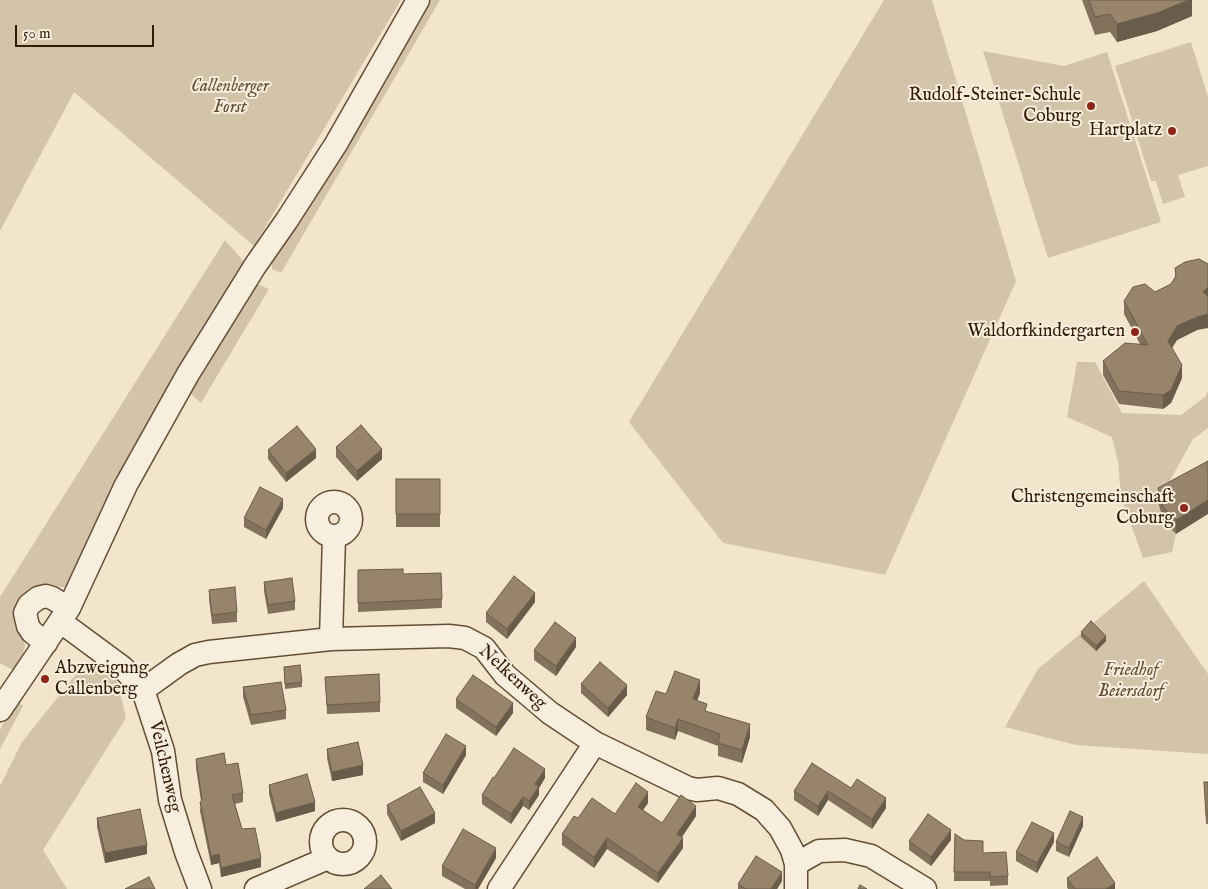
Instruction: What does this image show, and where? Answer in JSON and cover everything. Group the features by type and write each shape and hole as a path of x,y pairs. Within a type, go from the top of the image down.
{"street":[{"path":"0,710 65,615 126,485 188,374 255,266 336,144 418,0"},
{"path":"331,639 334,536"},
{"path":"46,643 32,632 28,626 25,612 29,605 38,598 46,596 52,598 65,615"},
{"name":"Veilchenweg","path":"65,615 122,667 143,690 163,751 170,800 200,889"},
{"name":"Nelkenweg","path":"143,690 179,664 195,655 209,652 331,639 449,636 465,638 484,648 505,675 550,713 595,743 688,788 697,790 718,788 738,794 764,810 780,828 792,850 796,864 796,889"},
{"path":"499,889 595,743"},
{"path":"796,864 819,851 845,850 871,856 925,889"},
{"path":"256,889 328,858"}],"green space":[{"name":"Callenberger Forst","path":"0,0 401,0 254,246 74,92 0,231"},
{"path":"427,0 440,0 281,273 272,269 271,256"},
{"path":"884,0 932,0 1016,281 885,575 723,543 629,422"},
{"name":"Hartplatz","path":"1191,42 1208,97 1208,166 1178,175 1185,197 1163,204 1156,181 1151,181 1115,66"},
{"path":"983,51 1064,66 1107,52 1161,222 1048,258"},
{"path":"225,240 245,263 70,587 34,587 21,604 16,618 25,645 22,661 13,670 0,663 0,597"},
{"path":"255,283 269,289 201,403 190,393"},
{"path":"1077,362 1095,362 1122,413 1181,415 1206,396 1208,390 1208,428 1193,439 1158,502 1163,520 1176,534 1172,552 1143,558 1121,497 1118,462 1112,437 1067,417"},
{"name":"Friedhof Beiersdorf","path":"1144,581 1208,674 1208,754 1076,745 1005,727 1038,669"},
{"path":"85,663 117,680 126,718 43,850 67,889 0,889 0,786 22,742"},
{"path":"17,701 23,706 0,749 0,729"}],"building":[{"path":"1089,0 1189,0 1157,13 1117,24 1110,14 1095,17"},
{"path":"1199,259 1208,264 1208,287 1203,292 1208,296 1208,314 1177,326 1168,341 1182,365 1171,390 1163,395 1119,391 1103,361 1125,343 1148,345 1124,301 1133,287 1145,284 1155,292 1171,284 1176,276 1175,268 1185,262"},
{"path":"361,425 382,449 357,471 336,447"},
{"path":"297,426 316,449 286,473 268,450"},
{"name":"Christengemeinschaft Coburg","path":"1208,461 1208,500 1176,520 1163,507 1158,488"},
{"path":"396,479 440,479 440,514 396,514"},
{"path":"260,487 283,499 266,530 244,518"},
{"path":"403,569 403,574 441,573 442,599 358,603 358,570"},
{"path":"514,576 535,593 507,629 486,613"},
{"path":"292,578 295,601 268,605 264,582"},
{"path":"235,587 237,612 212,615 209,590"},
{"path":"1091,621 1106,636 1096,646 1081,632"},
{"path":"555,622 576,638 556,666 534,650"},
{"path":"600,662 627,685 608,708 581,684"},
{"path":"300,665 302,682 285,684 284,667"},
{"path":"675,671 700,680 693,699 707,704 705,711 750,724 742,750 718,743 720,734 678,719 675,728 646,717 656,691 666,694"},
{"path":"379,674 380,702 327,705 325,677"},
{"path":"473,675 513,703 496,727 456,699"},
{"path":"281,682 286,710 251,715 243,687"},
{"path":"446,734 466,746 443,785 423,773"},
{"path":"358,742 363,765 332,772 327,749"},
{"path":"514,748 545,769 535,784 539,786 529,801 523,797 511,814 482,795"},
{"path":"224,753 226,765 238,763 243,793 232,795 242,829 255,828 261,858 221,868 219,854 211,856 200,802 202,800 196,759"},
{"path":"812,763 851,788 857,779 886,798 872,819 828,791 818,806 794,791"},
{"path":"307,774 315,802 276,813 269,785"},
{"path":"1204,782 1208,782 1208,814 1206,815"},
{"path":"636,783 648,792 638,807 662,823 681,795 696,806 677,834 683,838 658,873 607,838 594,857 562,834 574,816 578,818 592,798 615,814"},
{"path":"420,787 435,813 401,831 387,805"},
{"path":"140,809 147,845 105,853 97,818"},
{"path":"1070,811 1083,817 1069,848 1056,842"},
{"path":"928,814 951,830 931,857 909,841"},
{"path":"1032,822 1054,833 1037,863 1016,852"},
{"path":"463,829 496,848 475,885 442,866"},
{"path":"955,834 964,840 983,841 983,853 1006,852 1008,876 990,877 990,872 954,872"},
{"path":"756,856 782,872 771,889 746,889 738,884"},
{"path":"1097,857 1115,883 1106,889 1075,889 1067,878"},
{"path":"381,875 392,889 364,889"},
{"path":"149,877 155,889 125,889"},
{"path":"860,885 867,889 858,889"}],"place":[{"name":"Rudolf-Steiner-Schule Coburg","path":"1091,106"},
{"name":"Hartplatz","path":"1172,131"},
{"name":"Waldorfkindergarten","path":"1135,332"},
{"name":"Christengemeinschaft Coburg","path":"1184,508"},
{"name":"Abzweigung Callenberg","path":"45,679"}]}
